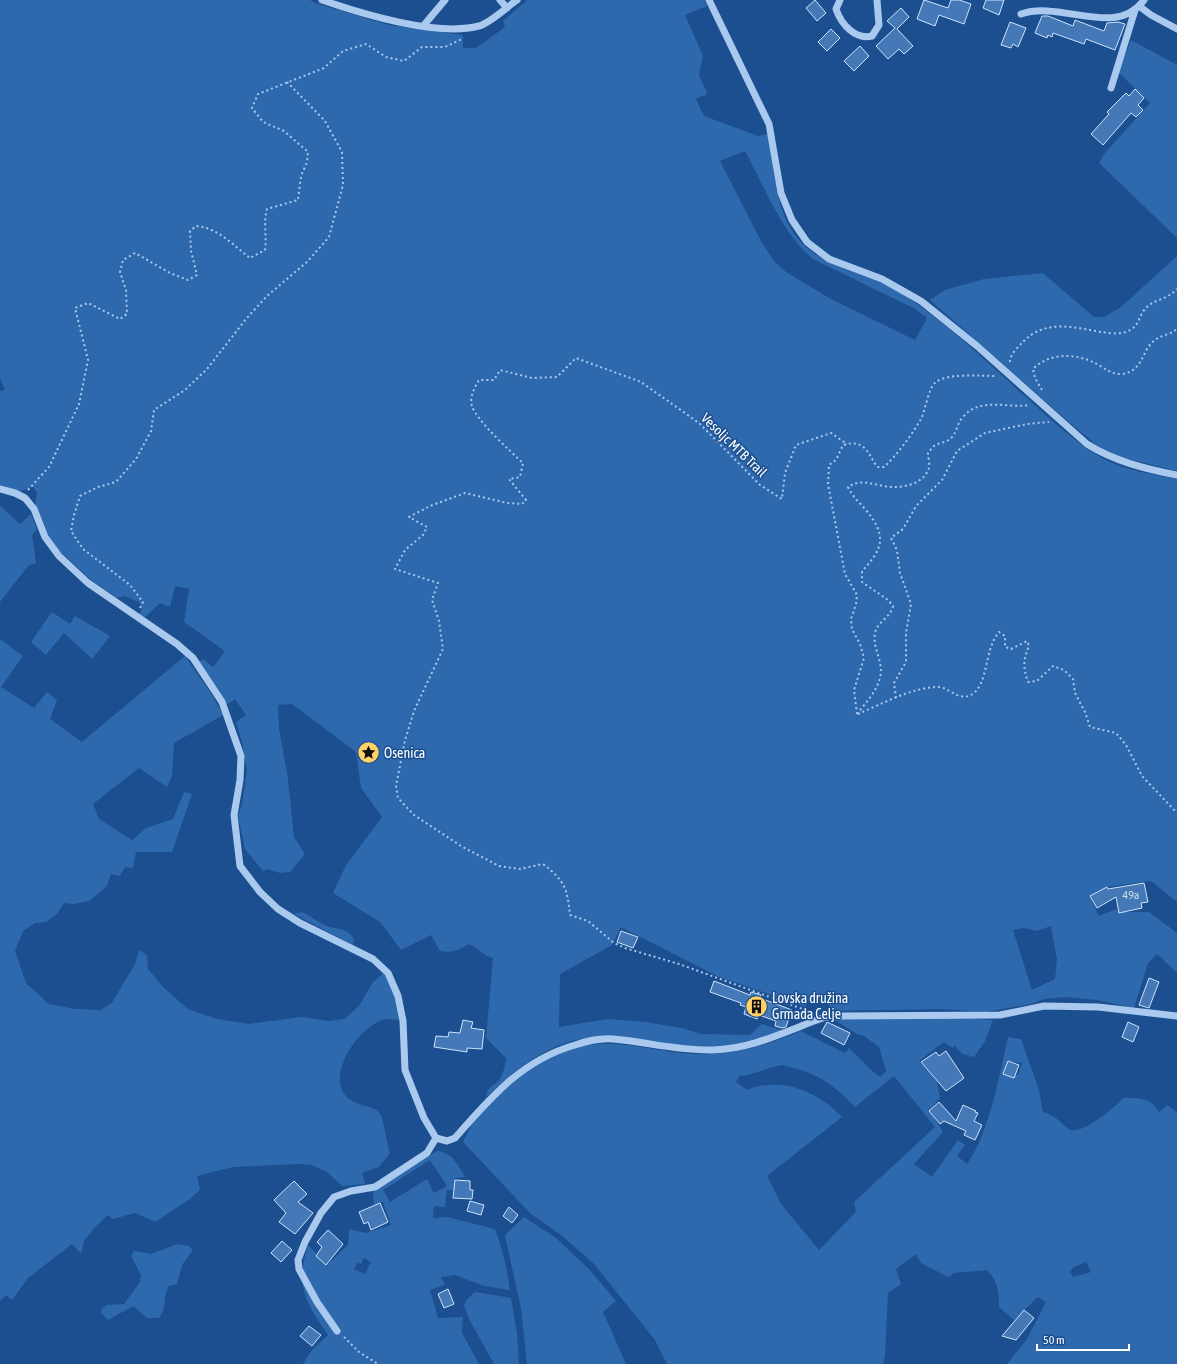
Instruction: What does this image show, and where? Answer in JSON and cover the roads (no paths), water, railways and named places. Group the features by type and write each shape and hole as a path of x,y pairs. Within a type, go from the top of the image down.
{"street":[{"path":"322,0 331,1 397,22 462,29 480,26 517,0"},
{"path":"424,26 445,0"},
{"path":"500,0 506,8"},
{"path":"709,0 769,124 781,193 792,220 807,242 829,259 882,279 921,301 953,326 1087,444 1110,457 1177,475"},
{"path":"840,0 836,9 840,18 856,34 866,38 872,36 879,25 877,0"},
{"path":"1021,14 1032,9 1054,9 1098,17 1112,17 1139,5"},
{"path":"1139,5 1150,15 1177,29"},
{"path":"1111,88 1139,5"},
{"path":"0,489 15,493 22,497 34,509 45,537 59,556 88,583 177,644 193,658 222,702 241,756 240,780 234,815 240,866 260,892 278,909 300,923 373,959 388,973 398,996 403,1021 405,1070 424,1118 436,1138 447,1141 455,1138 492,1096 514,1075 542,1057 589,1041 612,1039 677,1048 714,1050 754,1045 825,1017 1000,1015 1044,1006 1098,1007 1177,1016"},
{"path":"337,1331 317,1302 299,1268 298,1260 305,1242 321,1212 334,1197 351,1191 375,1188 427,1153 436,1138"}],"place":[{"name":"Osenica","path":"368,753"},
{"name":"Lovska družina Grmada Celje","path":"757,1006"}]}
